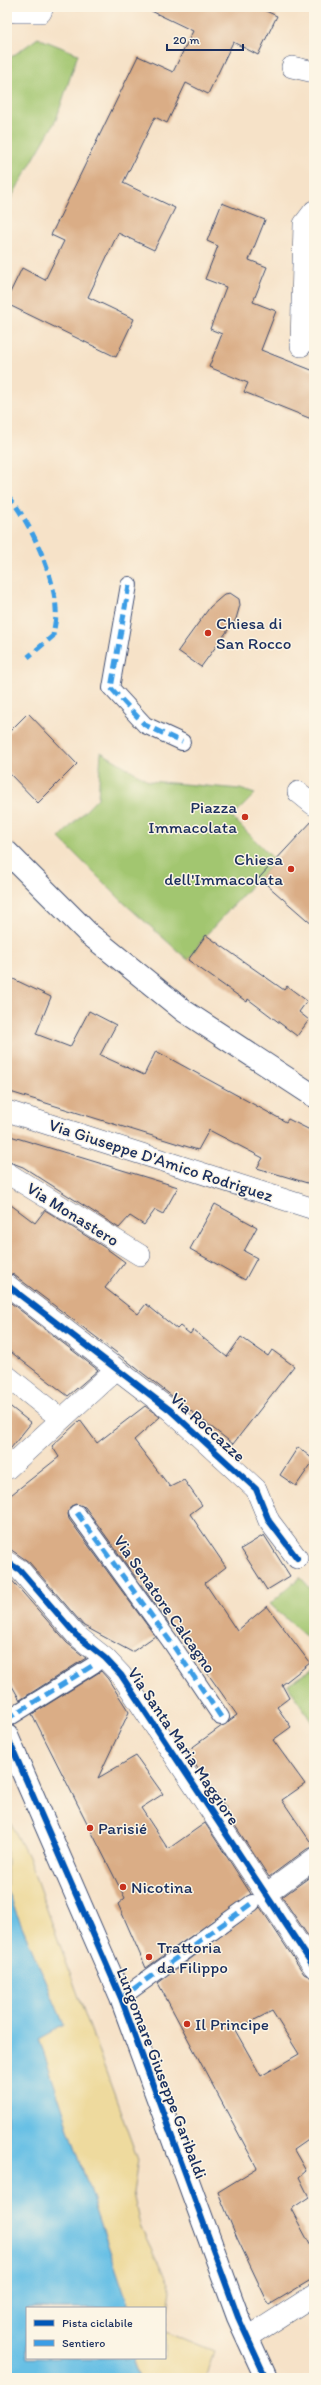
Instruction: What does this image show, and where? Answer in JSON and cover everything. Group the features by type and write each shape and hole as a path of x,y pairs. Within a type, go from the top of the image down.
{"street":[{"path":"7,9 41,12 43,7"},
{"path":"292,67 314,72"},
{"path":"301,346 304,224 314,211"},
{"path":"129,585 111,688 145,725 182,742"},
{"path":"7,852 89,934 184,1011 314,1096"},
{"name":"Via Giuseppe D'Amico Rodriguez","path":"7,1111 314,1209"},
{"name":"Via Monastero","path":"7,1173 140,1255"},
{"name":"Via Roccazze","path":"7,1285 170,1410 256,1489 269,1521 297,1558"},
{"path":"7,1469 111,1374"},
{"path":"7,1376 61,1419"},
{"name":"Via Senatore Calcagno","path":"77,1513 170,1641 220,1717"},
{"name":"Via Santa Maria Maggiore","path":"7,1562 20,1570 76,1635 105,1658 121,1675 259,1898 314,1966"},
{"path":"7,1719 95,1664"},
{"name":"Lungomare Giuseppe Garibaldi","path":"7,1736 121,1998 247,2338 266,2378"},
{"path":"121,1998 314,1859"},
{"path":"247,2338 314,2295"}],"green space":[{"path":"38,38 78,54 56,120 7,205 7,60"},
{"path":"101,752 149,781 240,789 255,794 232,817 275,860 206,935 188,960 123,902 59,838 98,798"},
{"path":"300,1577 312,1590 314,1589 314,1644 270,1604"},
{"path":"314,1668 314,1726 288,1685"}],"sand":[{"path":"7,1816 28,1857 138,2160 133,2193 140,2225 171,2290 166,2324 166,2307 129,2307 39,2039 64,2025 7,1891"},
{"path":"166,2332 214,2352 205,2378 139,2378 134,2359 166,2359"}],"water":[{"path":"7,1891 64,2025 39,2039 129,2307 26,2307 26,2359 134,2359 133,2362 139,2378 7,2378"}],"building":[{"path":"143,7 257,7 277,16 258,55 233,42 208,94 186,83 167,123 155,117 123,183 175,208 154,250 118,233 88,297 134,319 116,357 7,304 7,299 22,268 45,280 64,241 51,235 138,56 173,72 193,31"},
{"path":"222,203 265,220 249,260 267,267 253,302 276,311 261,350 314,371 314,420 244,392 248,383 209,367 222,334 210,329 226,287 205,279 218,246 207,241"},
{"name":"Chiesa di San Rocco","path":"230,593 239,599 240,605 236,619 201,667 178,651 210,607 225,594"},
{"path":"28,713 77,764 38,803 7,771 7,734"},
{"name":"Chiesa dell'Immacolata","path":"314,819 314,926 259,878"},
{"path":"206,935 284,990 287,986 307,1001 299,1012 309,1020 297,1036 248,999 247,1002 188,960"},
{"path":"7,976 51,997 36,1034 70,1047 89,1011 116,1025 100,1055 144,1075 156,1051 286,1122 288,1119 314,1132 314,1185 257,1168 263,1158 209,1130 198,1150 7,1091"},
{"path":"7,1135 178,1187 163,1214 155,1210 144,1225 130,1216 119,1228 23,1167 7,1161"},
{"path":"7,1202 35,1223 45,1210 125,1262 105,1288 138,1314 146,1304 177,1329 180,1326 190,1334 193,1330 227,1357 241,1337 268,1356 272,1350 294,1366 233,1444 14,1275 7,1273"},
{"path":"215,1204 257,1227 244,1251 257,1258 245,1280 190,1249"},
{"path":"7,1300 98,1370 68,1396 7,1349"},
{"path":"7,1404 31,1423 7,1453"},
{"path":"145,1406 160,1417 134,1440 170,1487 184,1480 202,1505 190,1514 226,1567 205,1583 237,1631 267,1606 310,1663 282,1685 289,1698 277,1707 291,1727 273,1740 305,1784 282,1800 314,1847 307,1849 269,1877 224,1809 226,1808 184,1749 190,1749 237,1715 172,1623 170,1625 85,1507 76,1504 71,1506 68,1514 69,1519 155,1636 132,1652 84,1626 29,1562 7,1547 7,1498 59,1457 52,1446 80,1420 97,1443"},
{"path":"298,1447 314,1460 296,1486 280,1475"},
{"path":"264,1535 290,1576 267,1590 241,1549"},
{"path":"9,1577 67,1643 86,1658 20,1700 7,1677 7,1579"},
{"path":"101,1671 108,1679 129,1712 98,1778 136,1756 163,1794 141,1808 168,1849 205,1823 251,1894 146,1968 118,1904 125,1898 32,1714"},
{"path":"314,1874 314,1945 282,1897"},
{"path":"260,1907 304,1974 314,1979 314,2136 294,2150 306,2171 299,2177 309,2197 291,2209 314,2252 314,2278 269,2305 237,2238 218,2192 257,2168 158,1983","holes":["272,2011 299,2054 261,2076 235,2030"]}],"marked path":[{"path":"7,495 24,518 32,533 46,565 55,596 56,615 53,636 28,657"},
{"path":"129,585 111,688 145,725 182,742"},
{"path":"77,1513 170,1641 221,1717"},
{"path":"7,1719 95,1664"},
{"path":"121,1998 252,1903"}],"cycle path":[{"path":"7,1285 170,1410 256,1489 269,1521 297,1558"},
{"path":"7,1562 20,1570 76,1635 105,1658 121,1675 314,1967"},
{"path":"7,1736 121,1998 238,2317 266,2378"}],"place":[{"name":"Chiesa di San Rocco","path":"208,633"},
{"name":"Piazza Immacolata","path":"245,817"},
{"name":"Chiesa dell'Immacolata","path":"291,869"},
{"name":"Parisié","path":"90,1828"},
{"name":"Nicotina","path":"123,1887"},
{"name":"Trattoria da Filippo","path":"149,1957"},
{"name":"Il Principe","path":"187,2024"}]}
